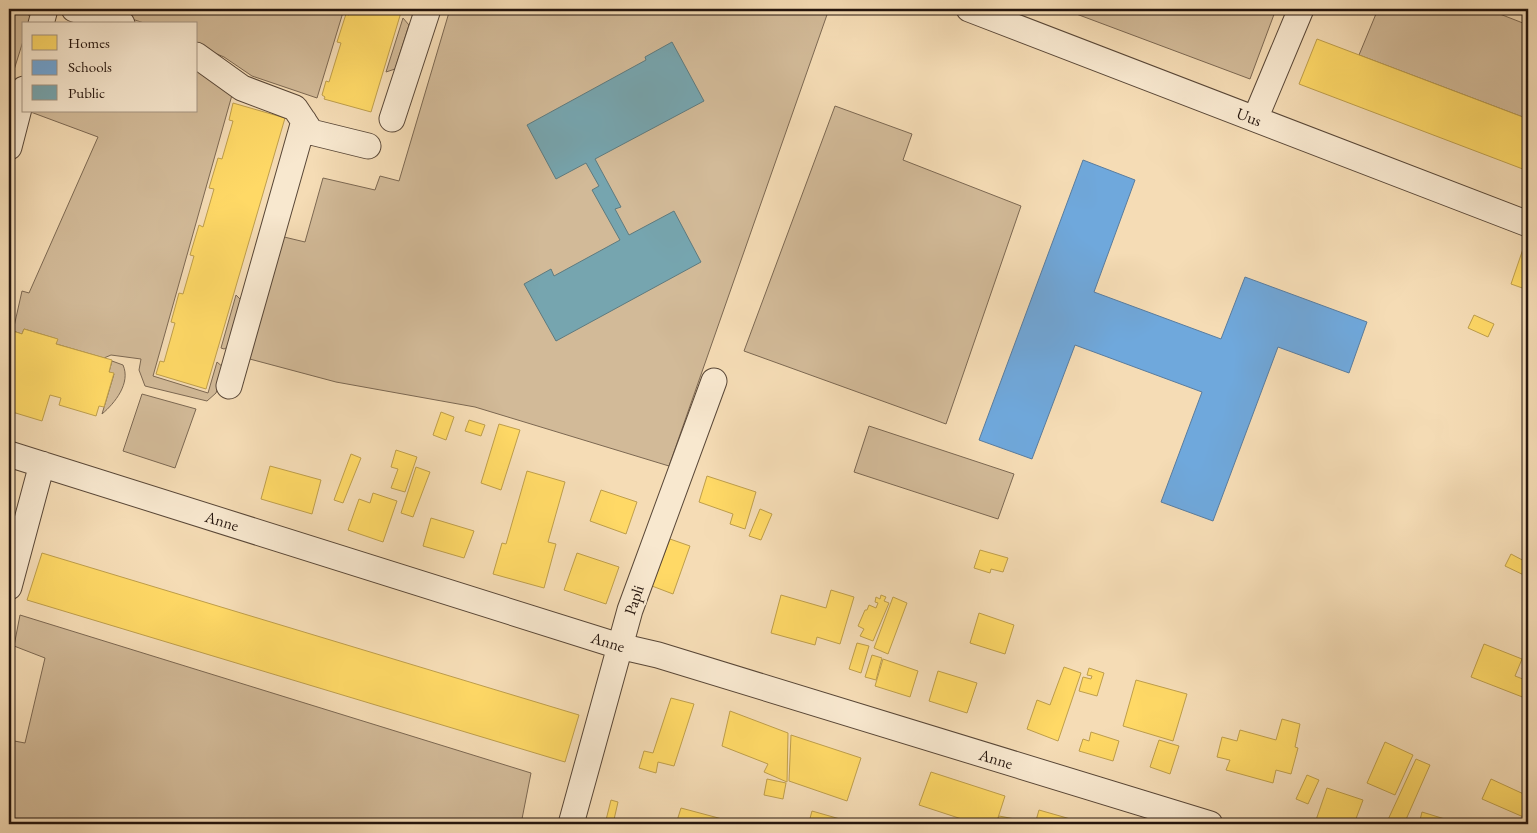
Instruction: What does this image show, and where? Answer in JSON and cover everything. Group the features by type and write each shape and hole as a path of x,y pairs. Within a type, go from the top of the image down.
{"street":[{"path":"42,22 45,9"},
{"path":"74,9 116,22"},
{"path":"392,119 428,9"},
{"name":"Uus","path":"969,9 1528,224"},
{"path":"1255,119 1301,9"},
{"path":"198,57 242,88 295,108 311,132 368,146"},
{"path":"9,147 12,122 22,94"},
{"path":"228,386 304,121"},
{"name":"Papli","path":"571,824 630,610 714,381"},
{"name":"Anne","path":"9,454 620,646 658,655 1210,824"},
{"path":"9,587 42,464"}],"shaded area":[{"path":"9,9 24,9 30,17 29,22 22,22 22,44 9,86"},
{"path":"102,9 344,9 317,98 252,76 224,57 198,46 198,22 141,22"},
{"path":"450,9 829,9 669,466 475,407 336,382 246,358 280,236 305,242 323,178 375,190 380,176 399,181"},
{"path":"1063,9 1276,9 1250,79"},
{"path":"1378,9 1487,9 1528,25 1528,119 1359,55"},
{"path":"403,18 409,25 395,69 386,72"},
{"path":"198,71 232,95 153,376 208,393 217,362 224,368 216,393 207,401 145,386 139,370 141,359 111,355 104,358 56,344 57,339 24,329 22,334 13,331 22,291 29,293 98,137 31,112 198,112"},
{"path":"835,106 912,134 903,160 1021,206 946,424 744,351"},
{"path":"236,295 243,302 230,346 224,349 221,348"},
{"path":"112,361 123,365 125,379 120,392 102,414 114,374 109,372"},
{"path":"142,394 196,409 175,468 123,451"},
{"path":"869,426 1014,474 998,519 854,472"},
{"path":"20,615 531,773 521,824 9,824 9,740 25,743 45,658 14,646"}],"building: Homes":[{"path":"351,9 402,9 371,112 324,99 325,97 322,95 326,81 329,82 341,43 337,42 346,14 349,15"},
{"path":"1317,39 1528,119 1528,171 1299,84"},
{"path":"233,103 285,118 206,389 156,374 160,361 164,362 175,323 171,322 179,293 183,294 194,256 190,255 199,225 203,227 214,189 209,188 218,158 222,159 233,121 229,120"},
{"path":"1523,249 1528,251 1528,290 1511,284"},
{"path":"1474,315 1494,324 1488,337 1468,328"},
{"path":"24,329 58,339 56,344 112,360 109,372 114,373 104,407 99,406 96,416 59,405 61,398 50,395 42,421 9,411 9,344 13,331 22,334"},
{"path":"441,412 454,417 446,440 433,435"},
{"path":"469,420 485,425 481,436 465,431"},
{"path":"499,424 520,430 501,490 481,483"},
{"path":"396,450 417,457 405,492 391,488 398,469 391,467"},
{"path":"351,454 361,458 343,503 334,500"},
{"path":"270,466 321,480 312,514 261,499"},
{"path":"416,467 430,472 413,517 401,513"},
{"path":"527,471 565,482 548,542 556,544 544,588 493,574 502,543 506,544"},
{"path":"707,476 756,492 745,529 730,524 733,514 699,502"},
{"path":"601,490 637,502 626,534 590,521"},
{"path":"373,493 397,501 383,542 348,530 359,499 370,503"},
{"path":"760,509 772,514 761,540 749,536"},
{"path":"431,518 474,531 464,558 423,546"},
{"path":"670,539 690,546 673,594 652,586"},
{"path":"980,550 1008,558 1003,572 991,569 990,573 974,568"},
{"path":"42,553 579,715 565,762 27,600"},
{"path":"577,553 619,567 606,604 564,590"},
{"path":"1511,554 1528,563 1528,577 1505,566"},
{"path":"831,590 854,597 840,644 817,637 815,645 771,633 781,595 826,608"},
{"path":"881,595 886,597 884,601 889,603 873,641 860,636 864,629 858,626 865,610 867,610 869,605 876,608 878,603 875,602 876,597 880,599"},
{"path":"893,597 907,603 888,654 874,648"},
{"path":"979,613 1014,625 1005,654 970,643"},
{"path":"857,643 869,646 861,673 849,669"},
{"path":"1484,644 1522,659 1515,676 1528,681 1525,698 1471,677"},
{"path":"872,655 882,658 876,680 865,677"},
{"path":"883,659 918,671 910,697 875,686"},
{"path":"1064,667 1081,673 1058,741 1027,729 1037,700 1050,705"},
{"path":"1089,668 1104,673 1097,696 1079,691 1083,677 1091,679 1092,676 1087,675"},
{"path":"938,671 977,683 967,713 929,701"},
{"path":"1136,680 1187,694 1173,741 1123,726"},
{"path":"671,698 694,704 674,766 658,762 656,773 639,768 644,751 653,753"},
{"path":"730,711 788,733 787,782 764,772 768,764 722,746"},
{"path":"1282,719 1300,724 1295,747 1298,748 1291,774 1276,770 1273,783 1226,770 1230,760 1217,757 1222,737 1237,741 1240,730 1276,740"},
{"path":"1091,732 1119,741 1113,761 1079,751 1083,739 1089,741"},
{"path":"791,735 861,758 847,801 789,781"},
{"path":"1159,740 1179,746 1170,774 1150,767"},
{"path":"1385,742 1413,755 1395,795 1367,783"},
{"path":"1416,759 1430,765 1404,824 1386,824"},
{"path":"931,772 1005,796 996,824 977,824 919,805"},
{"path":"1307,775 1319,780 1308,804 1296,799"},
{"path":"767,779 786,783 783,799 764,795"},
{"path":"1491,779 1528,796 1528,819 1482,799"},
{"path":"1327,788 1363,800 1354,824 1329,824 1316,820"},
{"path":"611,800 618,802 613,824 605,824"},
{"path":"681,808 741,824 676,824"},
{"path":"1039,810 1081,822 1081,824 1035,824"},
{"path":"812,811 840,819 839,824 809,822"},
{"path":"1422,812 1461,824 1419,824"},
{"path":"999,816 1020,820 1019,824 996,824"}],"building: Schools":[{"path":"1083,160 1135,180 1094,292 1221,339 1245,277 1367,322 1349,373 1278,347 1213,521 1161,502 1202,392 1075,345 1032,459 979,440"}],"building: Public":[{"path":"672,42 704,101 595,159 621,207 615,209 629,235 674,211 701,262 556,341 524,284 551,269 554,276 620,240 592,190 599,186 586,163 556,179 527,125 646,60 645,57"}]}
